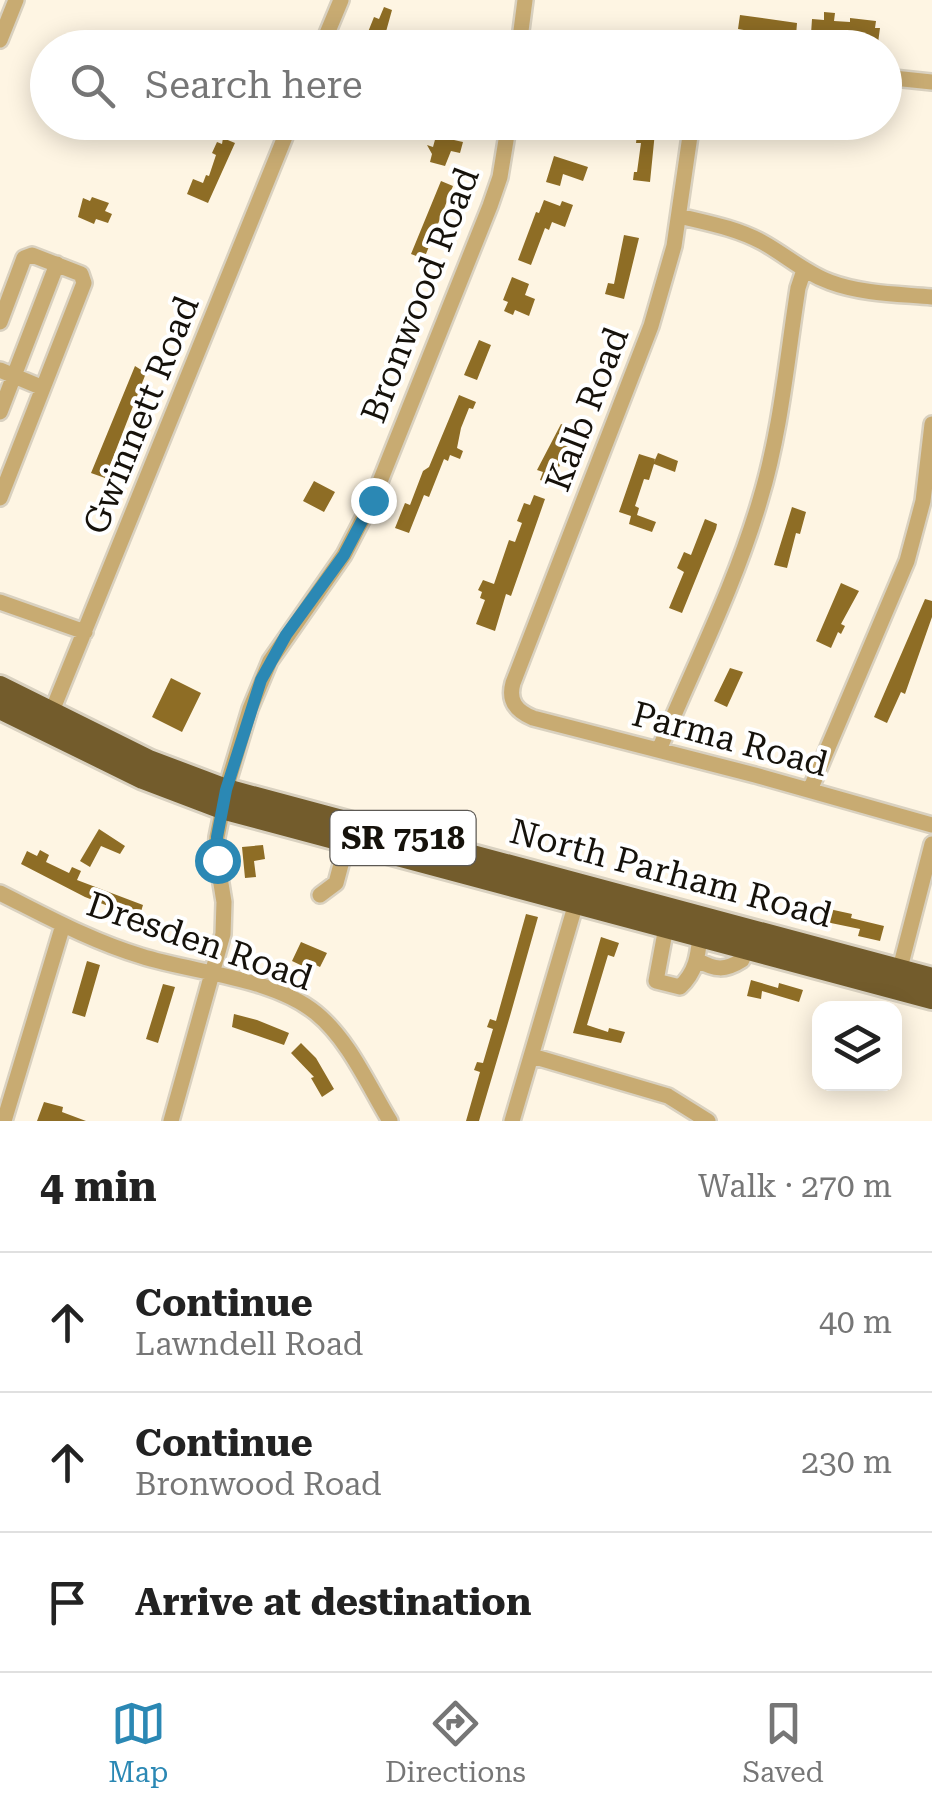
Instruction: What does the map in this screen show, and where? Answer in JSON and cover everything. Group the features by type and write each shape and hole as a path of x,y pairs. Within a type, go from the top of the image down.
{"highway":[{"name":"North Parham Road","path":"0,688 143,778 897,979 932,998"},
{"name":"North Parham Road","path":"0,708 48,721"},
{"name":"North Parham Road","path":"224,799 346,842 578,894 666,927 746,948 897,979 932,979"}],"street":[{"path":"0,40 16,0"},
{"path":"328,30 341,0"},
{"path":"522,30 525,0"},
{"path":"902,79 932,82"},
{"name":"Gwinnett Road","path":"48,721 284,140"},
{"name":"Bronwood Road","path":"170,1121 213,975 225,919 216,852 224,799 250,709 286,635 344,555 373,500 490,206 506,140"},
{"name":"Kalb Road","path":"516,707 511,696 513,683 652,326 679,216 690,140"},
{"path":"679,216 748,235 804,270 849,288 932,297"},
{"path":"0,322 24,258 32,255 82,274 84,283 0,498"},
{"path":"0,412 7,373 57,264"},
{"path":"659,750 741,556 762,496 804,270"},
{"path":"7,373 44,388"},
{"path":"810,790 907,561 923,501 932,424"},
{"path":"0,602 85,632"},
{"name":"Parma Road","path":"516,707 532,718 932,825"},
{"path":"320,895 336,882 346,842"},
{"path":"897,979 932,844"},
{"name":"Dresden Road","path":"0,893 140,956 272,991 314,1012 342,1042 390,1121"},
{"path":"512,1121 578,894"},
{"path":"4,1121 64,925"},
{"path":"666,927 656,982 680,986 689,979 697,960 700,936"},
{"path":"697,960 714,969 724,969 742,960 746,948"},
{"path":"532,1056 668,1096 708,1121"}],"building":[{"path":"384,7 392,10 386,30 369,30 374,17 379,19"},
{"path":"824,12 835,13 834,21 876,21 875,28 880,30 811,30 812,19 824,20"},
{"path":"740,15 797,23 796,30 738,29"},
{"path":"223,140 235,143 208,203 187,194 193,179 203,183 209,176 216,155 212,153 217,142 222,144"},
{"path":"435,140 463,142 460,153 451,151 445,166 430,162 432,154 427,145 433,147"},
{"path":"654,140 650,182 633,180 641,143 636,143"},
{"path":"554,156 588,167 583,181 563,174 560,186 546,182"},
{"path":"441,181 453,186 424,259 411,254"},
{"path":"92,197 109,203 105,211 112,214 108,223 96,219 94,224 78,217 83,198 90,201"},
{"path":"544,200 560,206 562,201 573,205 565,227 552,222 549,230 545,228 531,265 518,260"},
{"path":"624,235 639,238 624,299 605,294 608,283 614,284"},
{"path":"512,277 529,284 525,295 535,299 529,316 515,310 513,315 504,311 508,302 503,300"},
{"path":"479,340 491,345 477,380 464,375"},
{"path":"135,366 146,373 105,478 91,473"},
{"path":"459,395 476,402 473,409 469,408 461,428 457,448 463,451 460,459 450,455 448,461 444,459 409,533 395,528 405,503 410,505 423,471 429,467"},
{"path":"561,424 575,429 552,484 540,480 543,472 537,470"},
{"path":"658,453 678,461 675,472 654,464 649,480 644,479 635,506 639,508 637,515 656,522 652,532 629,524 631,516 619,512 639,454 655,459 654,462"},
{"path":"314,481 335,492 324,512 303,501"},
{"path":"534,495 545,499 495,631 476,624 485,600 478,590 483,580 494,584 509,540 515,542 524,503 530,505"},
{"path":"792,507 806,512 787,568 774,565"},
{"path":"705,519 717,524 716,529 682,613 669,608 684,572 677,568 684,552 691,555"},
{"path":"841,583 859,591 831,648 816,641"},
{"path":"925,599 932,601 932,617 905,694 901,692 887,723 874,717"},
{"path":"730,668 743,672 727,707 714,701"},
{"path":"171,678 201,693 182,732 152,717"},
{"path":"99,829 125,846 120,854 101,846 90,867 80,861"},
{"path":"263,845 265,859 254,861 256,877 245,878 242,847"},
{"path":"40,850 49,855 46,862 69,873 72,867 81,871 77,880 143,905 139,918 85,897 21,864 27,851 37,856"},
{"path":"829,909 884,926 880,941 858,936 860,929 826,922"},
{"path":"526,914 538,917 510,1016 479,1121 466,1121 480,1072 474,1070 477,1062 483,1063 493,1029 487,1027 490,1019 496,1021"},
{"path":"601,937 619,943 614,957 608,955 587,1025 608,1032 609,1028 625,1032 621,1043 573,1033"},
{"path":"301,942 327,953 320,967 314,964 311,970 292,961"},
{"path":"87,961 100,965 85,1017 72,1013"},
{"path":"751,980 803,990 799,1002 762,991 761,999 747,996"},
{"path":"163,984 175,987 158,1043 146,1039"},
{"path":"234,1014 289,1033 284,1045 232,1027"},
{"path":"301,1043 316,1058 334,1089 322,1097 311,1078 314,1077 291,1053"},
{"path":"44,1102 63,1107 62,1112 86,1121 37,1121"}],"route":[{"path":"217,860 226,790 261,680 286,635 344,555 373,500"}]}
